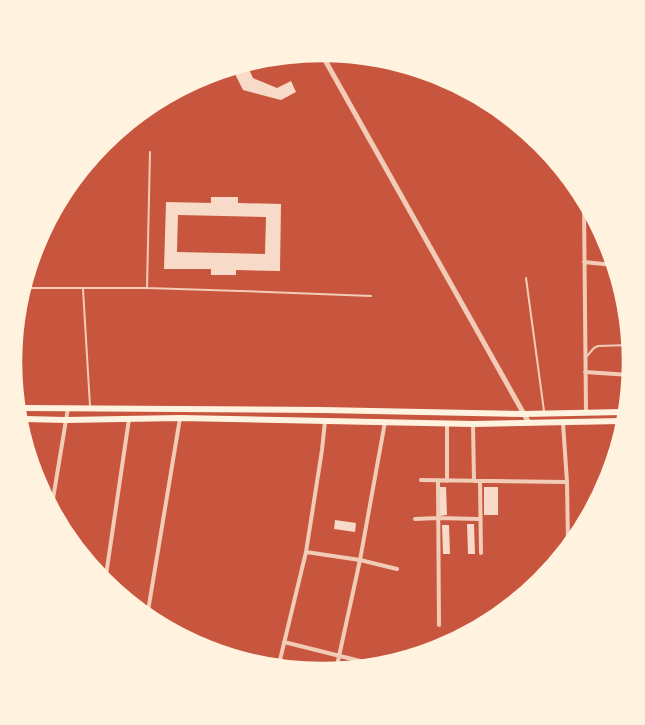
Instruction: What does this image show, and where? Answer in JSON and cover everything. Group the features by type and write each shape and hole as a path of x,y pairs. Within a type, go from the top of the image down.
{"main road":[{"path":"25,408 322,410 523,414 619,412"},
{"path":"27,419 180,418 447,424 618,421"}],"street":[{"path":"326,61 529,423"},
{"path":"584,214 586,412"},
{"path":"584,262 607,265"},
{"path":"585,372 623,375"},
{"path":"53,498 68,408"},
{"path":"148,608 180,418"},
{"path":"106,572 129,419"},
{"path":"280,660 306,552 325,421"},
{"path":"337,663 360,560 385,422"},
{"path":"563,423 568,537"},
{"path":"447,424 447,480"},
{"path":"473,424 474,481"},
{"path":"421,480 567,482"},
{"path":"438,480 439,625"},
{"path":"480,481 481,553"},
{"path":"415,519 480,520"},
{"path":"306,552 360,560 396,568"},
{"path":"284,642 358,661"}],"lane":[{"path":"146,288 150,152"},
{"path":"526,278 545,413"},
{"path":"31,288 146,288 371,296"},
{"path":"83,288 90,408"},
{"path":"585,358 598,346 623,345"}],"building":[{"path":"250,71 253,78 277,88 291,81 296,92 281,100 243,90 235,75"},
{"path":"211,197 238,197 238,203 281,204 280,271 236,270 236,275 211,275 211,269 164,269 166,202 211,203","holes":["178,215 266,217 265,254 177,252"]},
{"path":"439,487 446,487 447,515 440,516"},
{"path":"484,487 498,487 498,515 484,515"},
{"path":"335,520 356,523 355,532 334,529"},
{"path":"467,524 474,524 475,554 468,554"},
{"path":"442,525 449,525 450,554 443,554"}]}
